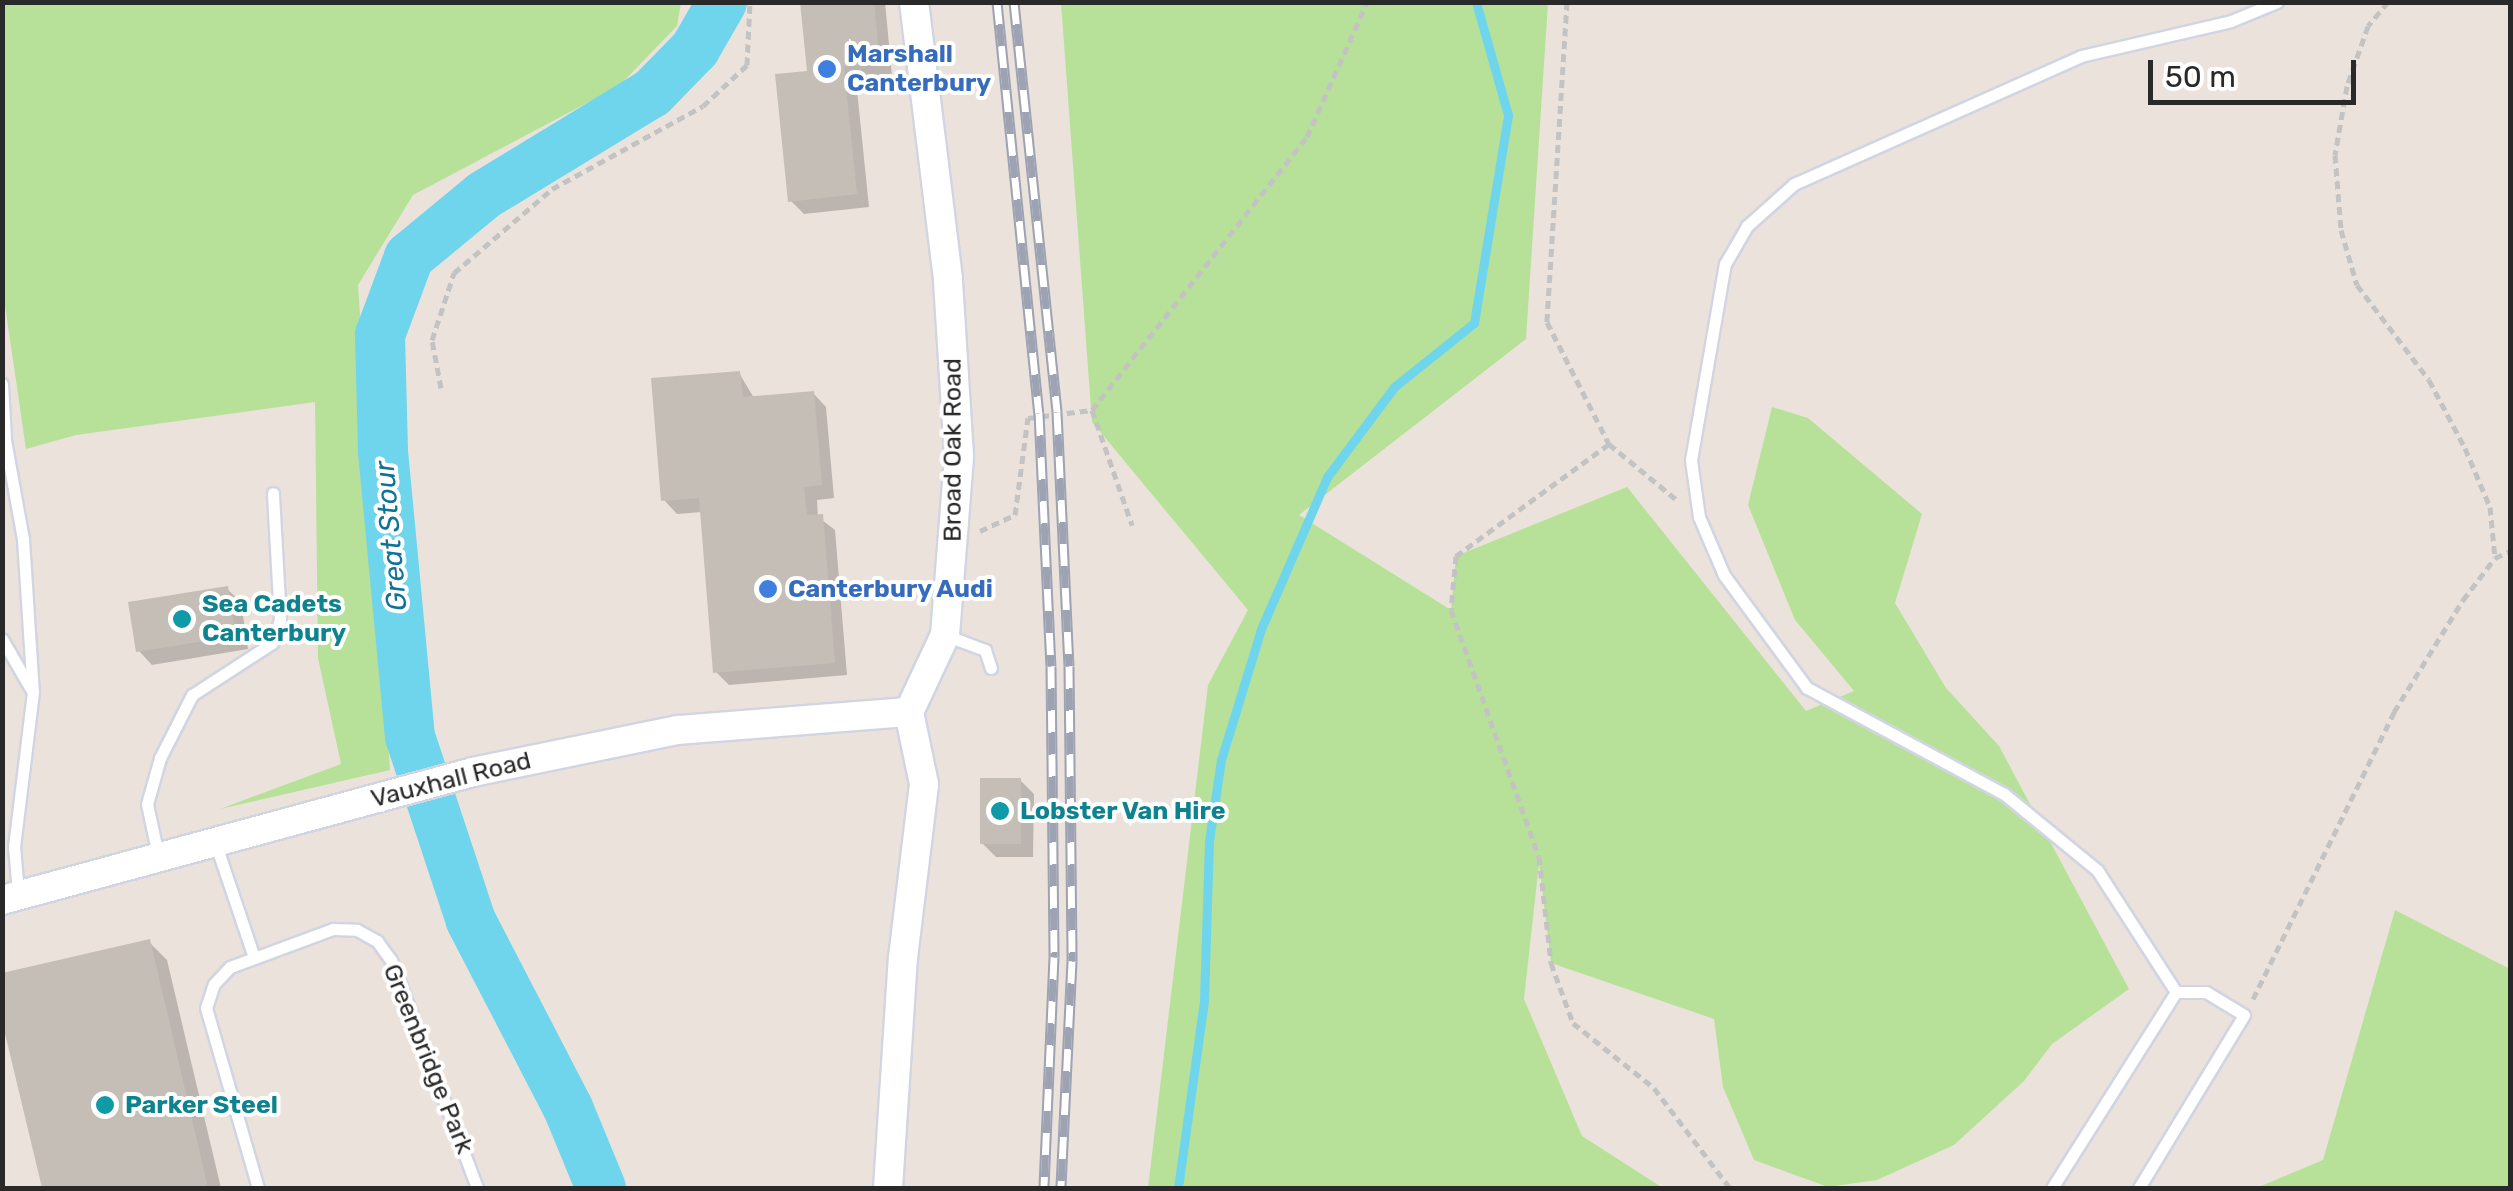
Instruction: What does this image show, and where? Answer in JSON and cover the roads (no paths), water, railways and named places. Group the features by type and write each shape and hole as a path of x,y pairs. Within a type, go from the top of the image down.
{"street":[{"name":"Broad Oak Road","path":"909,712 945,635 954,542 954,358 914,2"},
{"name":"Vauxhall Road","path":"11,899 214,838 473,772 678,730 909,712"},
{"path":"888,1188 903,958 924,784 909,712"}],"lane":[{"path":"2176,992 2097,870 2004,794 1807,688 1724,575 1699,517 1691,460 1705,348 1724,264 1747,226 1794,184 2081,56 2231,21 2278,2"},
{"path":"2,384 5,440 23,539 33,692 11,899"},
{"path":"158,855 147,804 160,758 192,695 272,643 280,620 273,493"},
{"path":"945,635 985,650 991,668"},
{"path":"2,639 33,692"},
{"path":"214,838 253,954"},
{"name":"Greenbridge Park","path":"258,1188 206,1008 214,984 253,954 334,929 358,930 377,941 390,960 477,1188"},
{"path":"2139,1188 2244,1015 2206,992 2176,992"},
{"path":"2052,1188 2176,992"}],"waterway":[{"name":"Great Stour","path":"601,1188 568,1108 471,921 410,737 383,450 380,335 409,257 484,195 652,93 695,49 722,2"},
{"path":"1178,1188 1204,1000 1209,841 1221,760 1261,629 1327,477 1394,387 1474,323 1508,115 1476,2"}],"railway":[{"path":"997,2 1039,413 1051,666 1054,957 1044,1188"},
{"path":"1014,2 1057,412 1069,666 1072,961 1061,1188"}],"place":[{"name":"Marshall Canterbury","path":"827,69"},
{"name":"Canterbury Audi","path":"768,589"},
{"name":"Sea Cadets Canterbury","path":"182,619"},
{"name":"Lobster Van Hire","path":"1000,811"},
{"name":"Parker Steel","path":"105,1105"}]}
